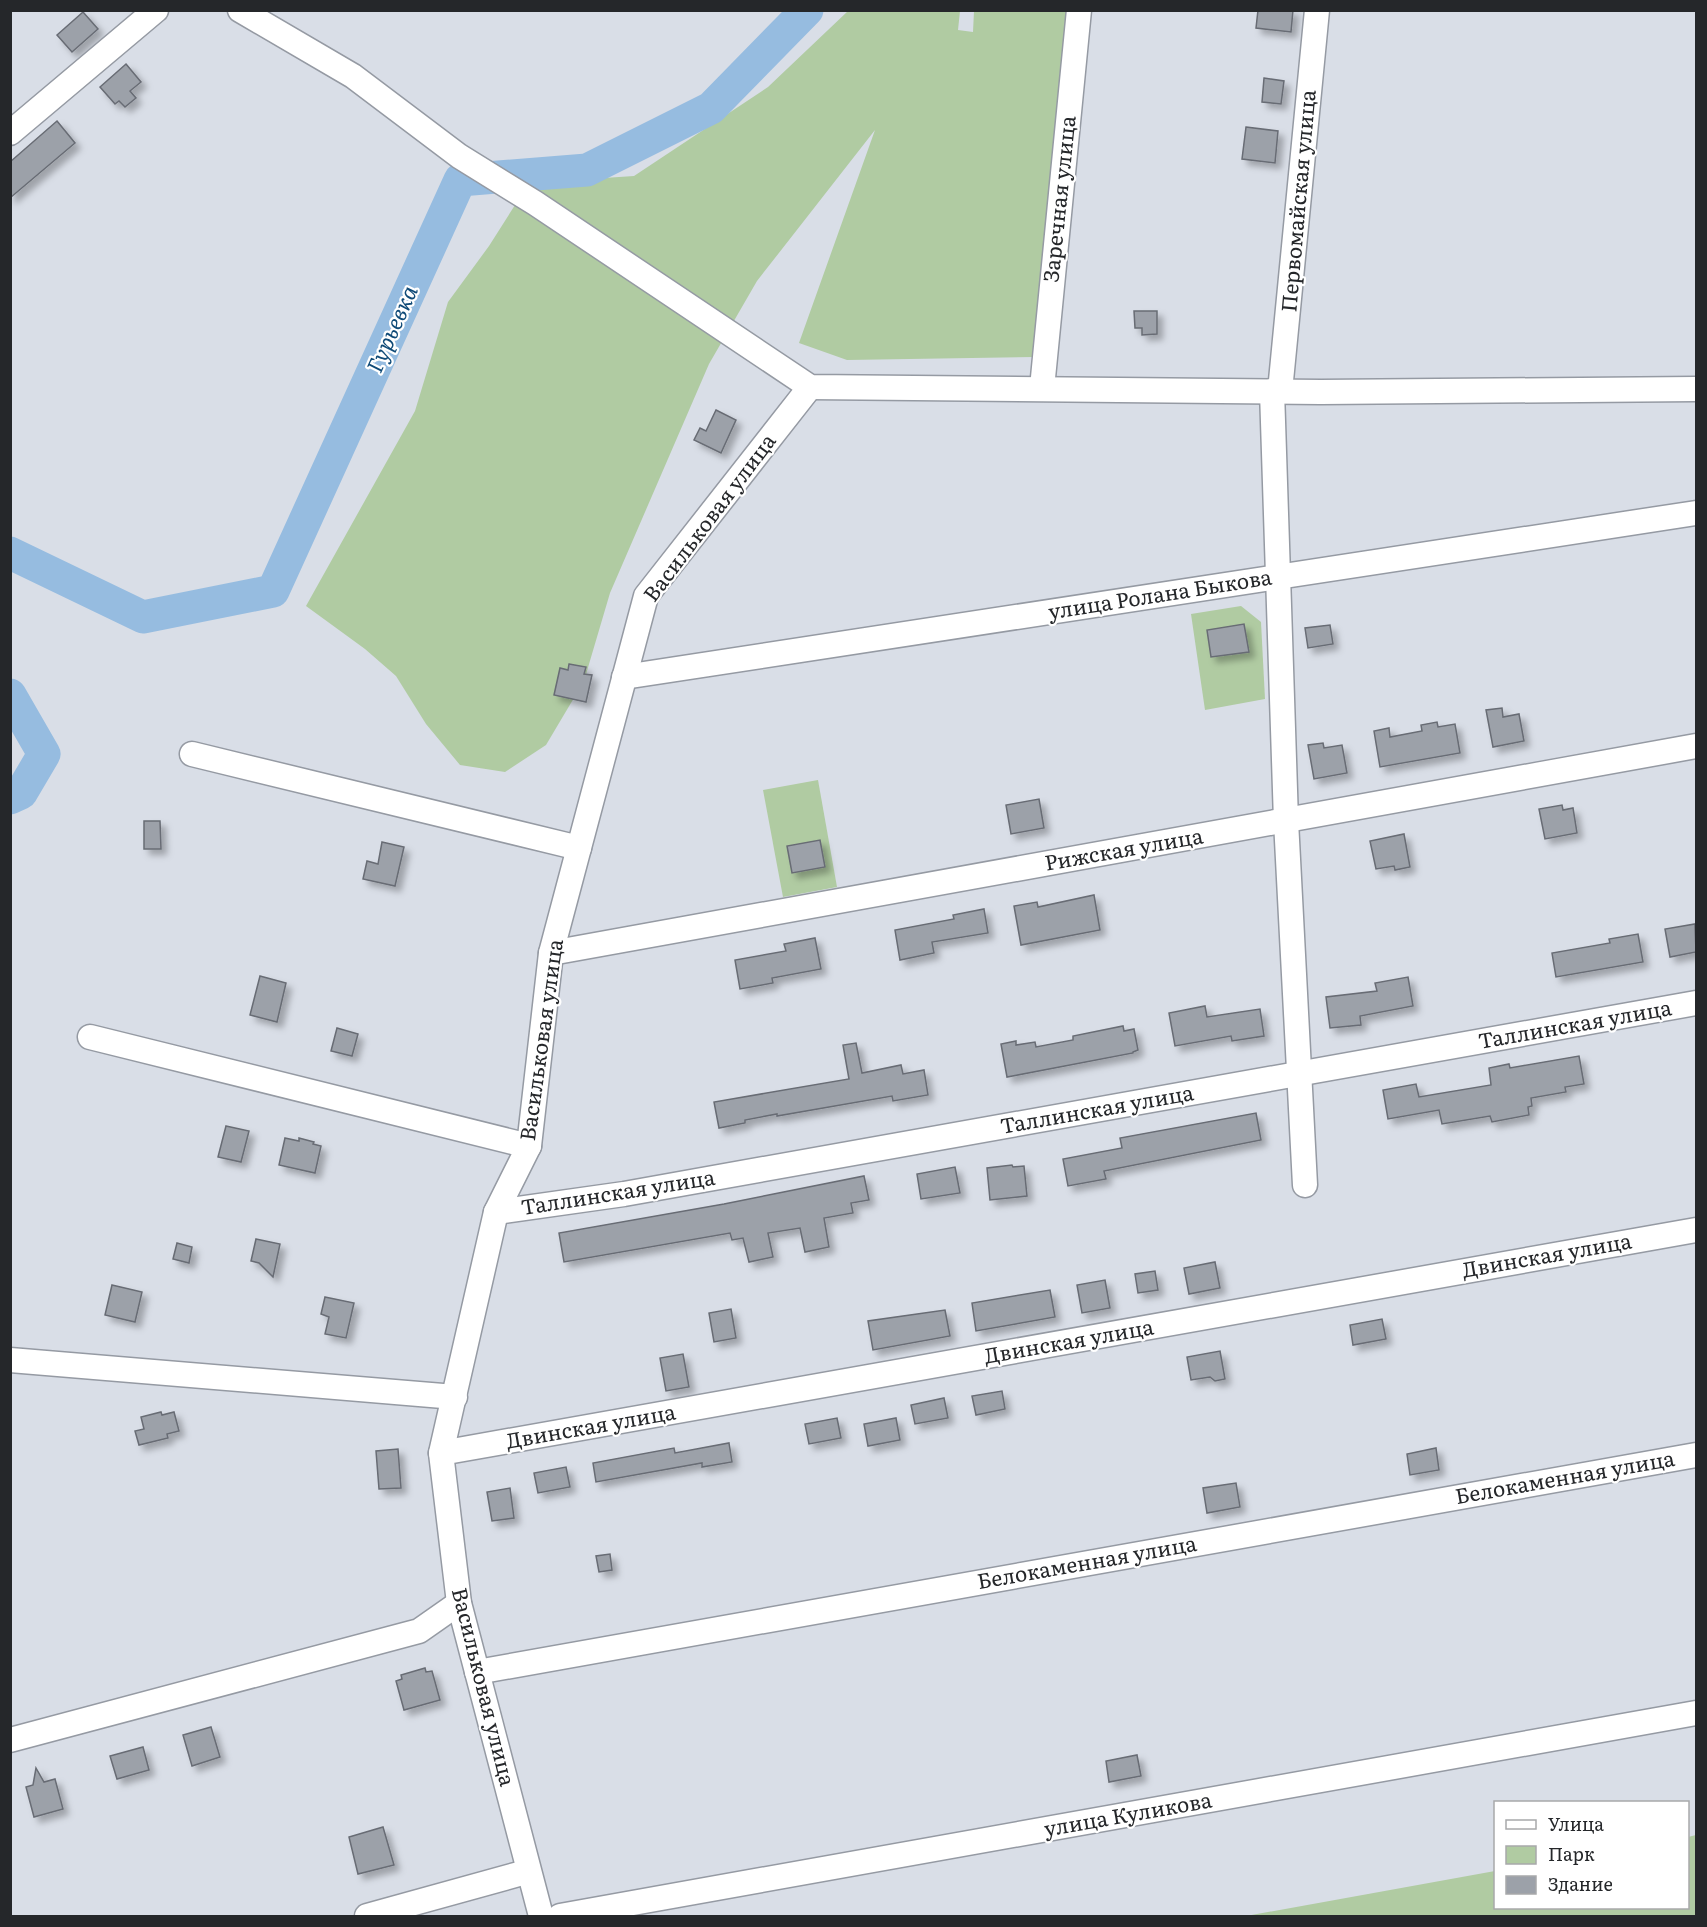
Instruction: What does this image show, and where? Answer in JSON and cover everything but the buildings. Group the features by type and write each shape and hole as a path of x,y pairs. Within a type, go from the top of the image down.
{"street":[{"path":"10,133 156,10"},
{"path":"240,10 353,76 459,156 535,203 810,387 1276,391 1696,388"},
{"name":"Заречная улица","path":"1042,388 1079,10"},
{"name":"Первомайская улица","path":"1305,1185 1286,821 1278,577 1276,391 1317,10"},
{"name":"Васильковая улица","path":"541,1917 459,1603 441,1453 496,1212 529,1146 551,953 646,596 810,387"},
{"name":"улица Ролана Быкова","path":"624,677 1696,513"},
{"name":"Рижская улица","path":"551,953 1696,746"},
{"path":"192,754 579,848"},
{"name":"Таллинская улица","path":"496,1212 624,1194 1696,1004"},
{"path":"90,1037 529,1146"},
{"name":"Двинская улица","path":"441,1453 1696,1230"},
{"path":"10,1360 455,1397"},
{"name":"Белокаменная улица","path":"477,1672 1696,1455"},
{"path":"10,1740 419,1631 459,1603"},
{"name":"улица Куликова","path":"560,1917 1696,1713"},
{"path":"367,1917 526,1872"}],"green space":[{"path":"848,11 960,11 958,30 973,32 974,11 1068,11 1034,357 847,360 799,343 875,130 757,281 709,364 610,593 584,681 546,745 505,772 460,765 426,724 396,676 365,649 306,606 415,411 448,302 489,246 529,183 634,176 768,87"},
{"path":"1241,606 1261,622 1265,699 1205,710 1191,614"},
{"path":"818,780 837,887 783,897 763,790"},
{"path":"1696,1835 1696,1916 1246,1916 1494,1871 1494,1909 1689,1909 1689,1837"}],"waterway":[{"name":"Гурьевка","path":"10,553 143,617 273,591 460,180 587,170 711,108 807,10"},
{"name":"Гурьевка","path":"10,695 44,754 21,793 10,798"}]}
